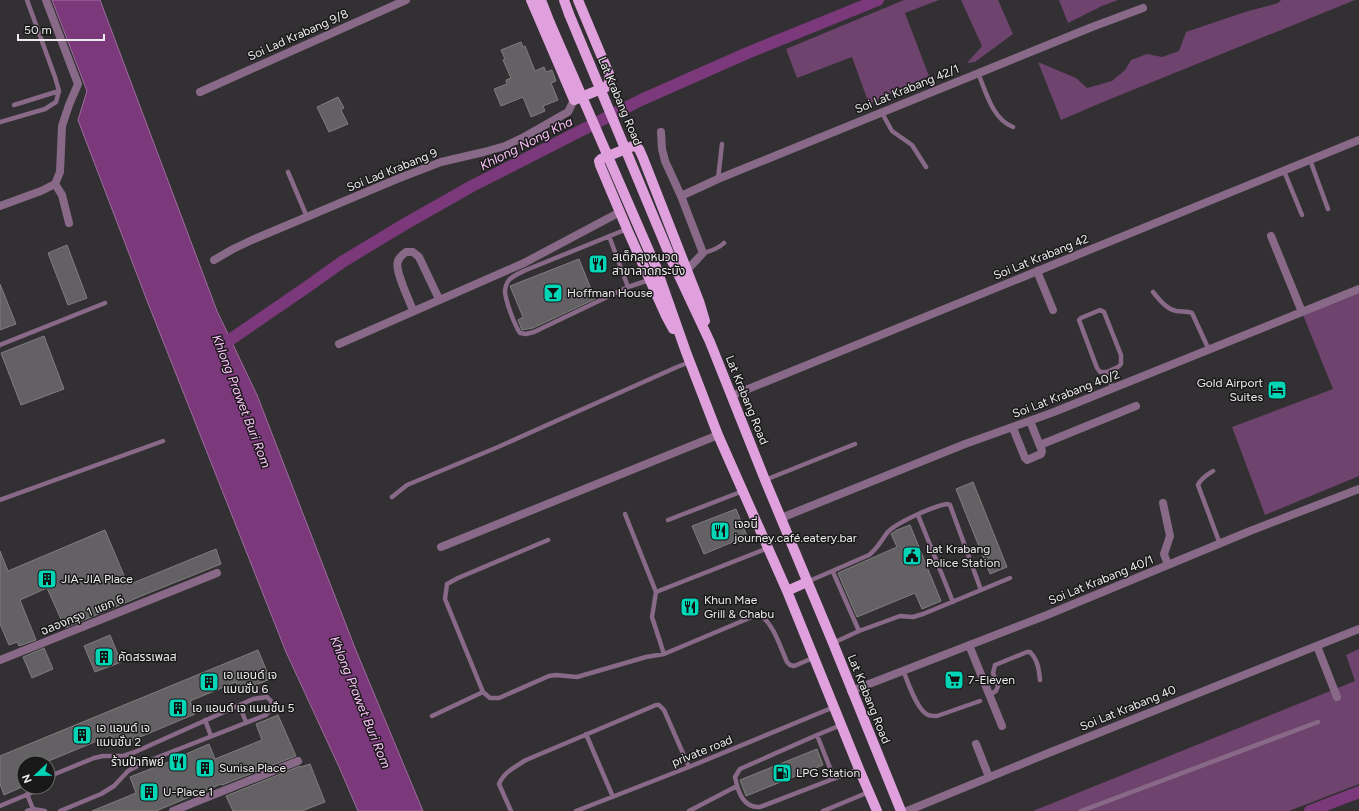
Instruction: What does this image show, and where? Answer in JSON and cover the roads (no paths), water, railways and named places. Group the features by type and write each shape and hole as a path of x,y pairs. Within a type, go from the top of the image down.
{"main road":[{"path":"531,0 574,100 606,87 610,80 609,74 578,0"},
{"path":"541,0 550,24 656,267 686,352 718,435 787,591 813,658 877,811"},
{"name":"Lat Krabang Road","path":"564,0 672,261 710,342 901,811"},
{"path":"686,352 666,316 626,229 599,161 601,159 635,146 639,149 699,301 710,342"},
{"path":"787,591 808,582"}],"street":[{"path":"0,206 41,191 55,184 60,172 62,126 69,104 78,84 46,0"},
{"name":"Soi Lad Krabang 9/8","path":"200,92 406,0"},
{"name":"Soi Lat Krabang 42/1","path":"681,196 718,179 978,73 1143,8"},
{"name":"Soi Lad Krabang 9","path":"214,260 233,249 397,179 458,158 505,146 568,112 574,100"},
{"path":"661,132 662,149 665,162 681,196 703,253 687,270"},
{"name":"Soi Lat Krabang 42","path":"731,396 1359,140"},
{"path":"55,184 62,195 69,223"},
{"path":"339,344 524,263 620,212"},
{"path":"1271,236 1302,312"},
{"path":"414,311 399,273 397,262 401,255 406,252 413,252 419,257 439,300"},
{"path":"1038,271 1053,310"},
{"name":"Soi Lat Krabang 40/2","path":"781,518 965,444 1013,428 1113,389 1359,289"},
{"path":"1040,445 1136,406"},
{"path":"1013,428 1027,460 1041,454 1040,445 1030,421"},
{"path":"440,547 718,435"},
{"name":"Soi Lat Krabang 40/1","path":"851,691 1359,489"},
{"path":"1163,503 1170,529 1169,541 1164,549 1164,554 1168,565"},
{"name":"ฉลองกรุง 1 แยก 6","path":"0,660 217,573"},
{"name":"Soi Lat Krabang 40","path":"907,811 1359,629"},
{"path":"969,645 1002,726"},
{"path":"1317,646 1337,697"},
{"path":"976,744 989,777"},
{"path":"173,811 298,761"}],"lane":[{"path":"0,122 51,106 56,102 59,90 56,77 27,0"},
{"path":"978,73 986,94 996,112 1003,121 1013,128"},
{"path":"14,105 59,90"},
{"path":"882,113 892,131 912,145 926,167"},
{"path":"718,179 722,144"},
{"path":"1310,160 1328,209"},
{"path":"1284,171 1302,214"},
{"path":"288,172 307,217"},
{"path":"626,229 516,274 509,280 506,285 505,292 516,325 520,333 526,334 534,332 628,287 649,280"},
{"path":"609,236 628,287"},
{"path":"703,253 714,250 724,243"},
{"path":"1153,292 1172,310 1188,311 1192,313 1209,350"},
{"path":"0,345 105,303"},
{"path":"1100,310 1104,312 1122,355 1121,364 1107,372 1100,372 1097,368 1079,320 1100,310"},
{"path":"392,497 407,485 498,447 690,362"},
{"path":"1107,372 1113,389"},
{"path":"0,500 163,441"},
{"path":"765,480 855,444"},
{"path":"1213,470 1200,480 1198,485 1220,544"},
{"path":"668,520 743,490"},
{"path":"808,582 869,555 875,551 887,533 893,528 943,504 950,505 981,590"},
{"path":"625,514 656,592 652,617 664,654"},
{"path":"918,515 953,602"},
{"path":"548,540 447,584 445,598 483,692 490,698 500,698 549,676 556,675 577,677 646,657 664,654 760,614 774,632 787,662 790,665 794,666 813,658"},
{"path":"656,592 768,548"},
{"path":"832,572 859,631"},
{"path":"833,643 859,631 903,616 913,617 923,614 1010,578"},
{"path":"989,694 996,691 998,686 993,672 995,665 1027,652 1030,652 1036,660 1040,680"},
{"path":"903,670 920,706 925,713 930,716 937,716 980,701"},
{"path":"432,716 483,692"},
{"path":"56,774 94,758 103,756 123,756 135,752 253,699 267,697 272,701 271,712 143,763 128,772 114,786 101,794 60,811"},
{"path":"239,705 246,722"},
{"path":"511,811 499,784 501,778 508,772 526,760 618,720 659,705 662,707 688,767"},
{"name":"private road","path":"576,811 834,707"},
{"path":"205,720 211,736"},
{"path":"1081,811 1318,722"},
{"path":"841,726 740,769 735,777 737,786 743,799 749,806 760,807 859,769"},
{"path":"586,734 613,797"},
{"path":"817,735 834,778"},
{"path":"689,811 737,786"},
{"path":"823,811 869,792"},
{"path":"0,806 25,795"},
{"path":"27,795 33,809"},
{"path":"27,811 33,809 45,811"}],"water":[{"name":"Khlong Prawet Buri Rom","path":"52,0 100,0 217,311 257,395 355,648 423,811 358,811 286,652 146,298 78,120 87,91"}],"waterway":[{"name":"Khlong Nong Kha","path":"218,348 342,262 472,186 641,100 745,54 878,0"},
{"path":"1310,811 1359,792"}],"place":[{"name":"สเต็กลุงหนวด สาขาลาดกระบัง","path":"598,264"},
{"name":"Hoffman House","path":"553,293"},
{"name":"Gold Airport Suites","path":"1277,390"},
{"name":"เจอนี่ journey.café.eatery.bar","path":"720,531"},
{"name":"Lat Krabang Police Station","path":"912,556"},
{"name":"JIA-JIA Place","path":"47,579"},
{"name":"Khun Mae Grill & Chabu","path":"690,607"},
{"name":"คัดสรรเพลส","path":"104,657"},
{"name":"7-Eleven","path":"954,680"},
{"name":"เอ แอนด์ เจ แมนชั่น 6","path":"209,682"},
{"name":"เอ แอนด์ เจ แมนชั่น 5","path":"178,708"},
{"name":"เอ แอนด์ เจ แมนชั่น 2","path":"82,735"},
{"name":"ร้านป้าทิพย์","path":"178,762"},
{"name":"Sunisa Place","path":"205,768"},
{"name":"LPG Station","path":"782,773"},
{"name":"U-Place 1","path":"149,792"}]}
